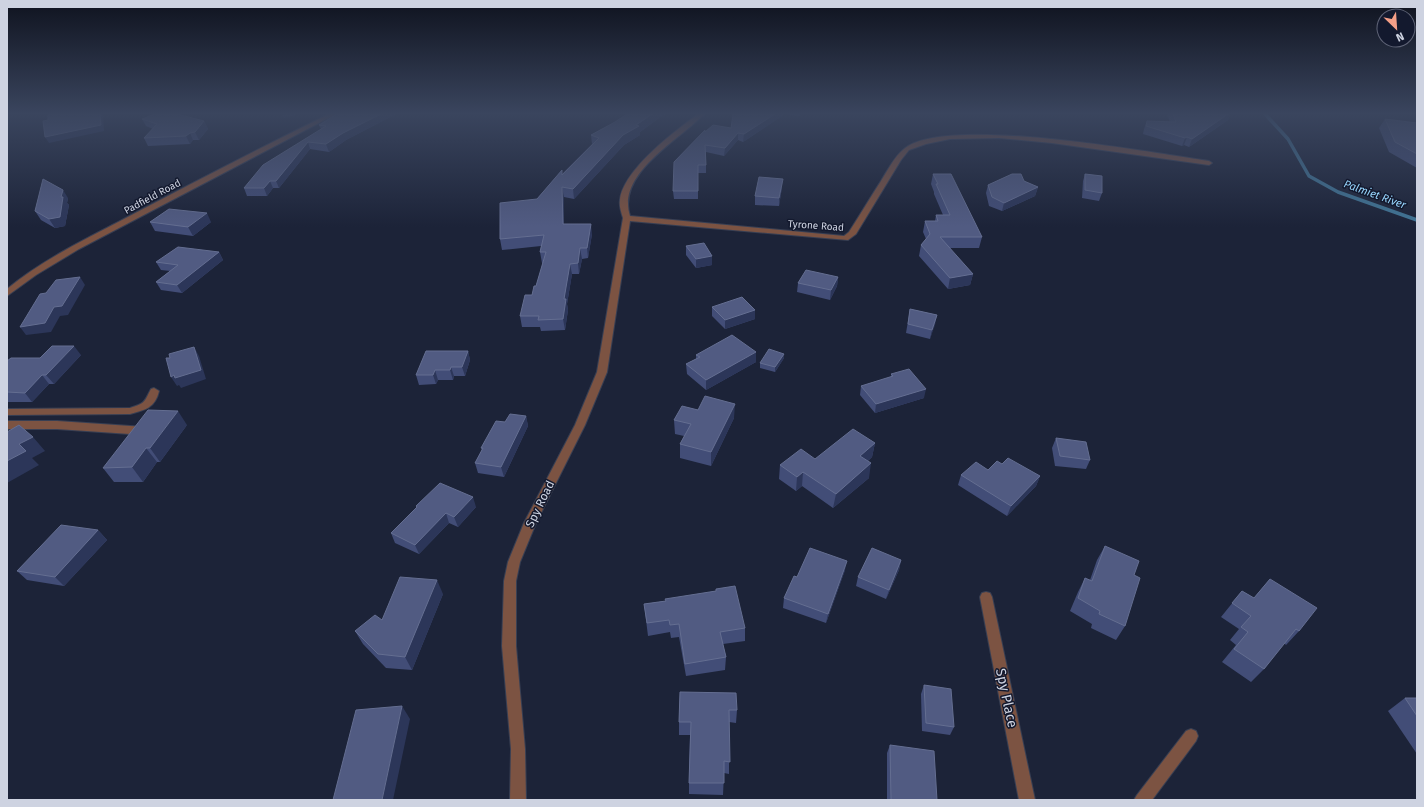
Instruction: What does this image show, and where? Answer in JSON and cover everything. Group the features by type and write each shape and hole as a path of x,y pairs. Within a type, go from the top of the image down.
{"street":[{"name":"Padfield Road","path":"7,293 30,276 73,249 173,195 259,152"},
{"path":"627,218 624,208 624,197 631,183 648,160 657,152"},
{"name":"Tyrone Road","path":"627,218 845,238 852,234 898,159 905,152"},
{"name":"Tyrone Road","path":"1126,152 1209,163"},
{"name":"Spy Road","path":"518,800 518,749 509,646 510,581 514,562 530,523 580,425 602,372 627,218"},
{"path":"7,412 130,411 148,406 153,400 154,391"},
{"path":"7,425 57,425 145,431"},
{"name":"Spy Place","path":"986,597 1027,800"},
{"path":"1142,800 1191,736"}],"building":[{"path":"285,152 300,152 276,181 270,181 264,188 244,188 263,165"},
{"path":"585,152 608,152 573,189 562,187 563,224 591,224 587,248 580,248 578,263 570,264 564,299 566,299 563,319 538,320 539,316 520,316 525,295 532,295 534,286 536,286 546,252 540,252 544,235 500,239 500,203 537,199 562,170 562,175"},
{"path":"684,152 705,152 706,165 698,165 698,191 673,191 674,162"},
{"path":"933,174 951,174 982,237 940,237 973,274 950,278 921,245 930,234 925,221 938,221 936,215 950,215"},
{"path":"1012,174 1021,174 1024,181 1038,187 1004,203 992,197 988,185"},
{"path":"1085,174 1102,176 1102,193 1085,190"},
{"path":"759,177 783,179 779,198 755,196"},
{"path":"43,179 63,190 61,197 63,197 60,217 49,219 35,211"},
{"path":"169,209 207,213 188,227 150,222"},
{"path":"704,243 712,256 696,259 686,246"},
{"path":"178,247 219,252 177,285 156,282 178,265 156,262"},
{"path":"806,270 838,277 831,290 798,283"},
{"path":"80,277 62,306 54,307 45,323 20,327 40,294 46,293 56,280"},
{"path":"742,297 755,310 725,320 712,307"},
{"path":"910,309 937,315 932,330 908,324"},
{"path":"732,335 756,352 706,380 686,364 700,357 696,355"},
{"path":"52,346 74,346 46,375 42,375 25,393 7,392 7,361 11,358 40,358"},
{"path":"194,347 201,370 175,378 174,375 171,377 166,358 170,358 169,354"},
{"path":"769,349 784,354 775,367 760,363"},
{"path":"426,351 468,351 462,367 451,367 450,370 435,370 433,375 416,375"},
{"path":"909,369 926,389 876,404 861,386 893,376 891,374"},
{"path":"705,396 735,404 711,452 680,444 691,424 674,420 682,406 698,410"},
{"path":"148,410 178,411 150,448 146,448 132,467 103,468"},
{"path":"510,414 526,416 501,467 475,463 483,448 481,448 496,421 505,422"},
{"path":"19,425 33,437 19,444 26,451 7,461 7,432"},
{"path":"853,429 875,443 860,456 871,463 836,494 803,472 797,477 780,465 801,449 815,459"},
{"path":"1056,438 1086,442 1090,460 1060,456"},
{"path":"1008,458 1040,476 1011,506 961,475 976,462 988,470 997,461 1002,464"},
{"path":"440,483 473,497 454,517 446,513 415,545 391,533 417,507 416,506"},
{"path":"61,525 98,530 55,577 17,571"},
{"path":"1105,546 1139,561 1134,575 1140,578 1125,626 1099,614 1100,611 1078,598 1085,578 1092,581"},
{"path":"810,548 847,561 828,614 784,598 794,576 797,577"},
{"path":"872,548 901,560 889,590 858,577"},
{"path":"400,577 437,580 405,657 378,654 355,631 375,615 382,620"},
{"path":"1270,579 1317,608 1299,631 1296,629 1264,669 1234,649 1248,632 1241,627 1251,616 1232,603 1242,591 1254,598"},
{"path":"735,586 745,628 720,632 726,657 685,664 679,624 670,625 669,620 647,623 644,604 666,601 665,599 716,591 716,589"},
{"path":"924,685 951,689 954,727 926,723"},
{"path":"680,692 736,693 737,710 729,710 730,762 724,761 724,783 689,783 691,722 679,722"},
{"path":"1405,698 1417,698 1417,716"},
{"path":"402,706 382,800 333,800 356,710"},
{"path":"890,745 934,751 937,800 891,800"}],"waterway":[{"name":"Palmiet River","path":"1295,152 1309,176 1338,192 1417,220"}]}
